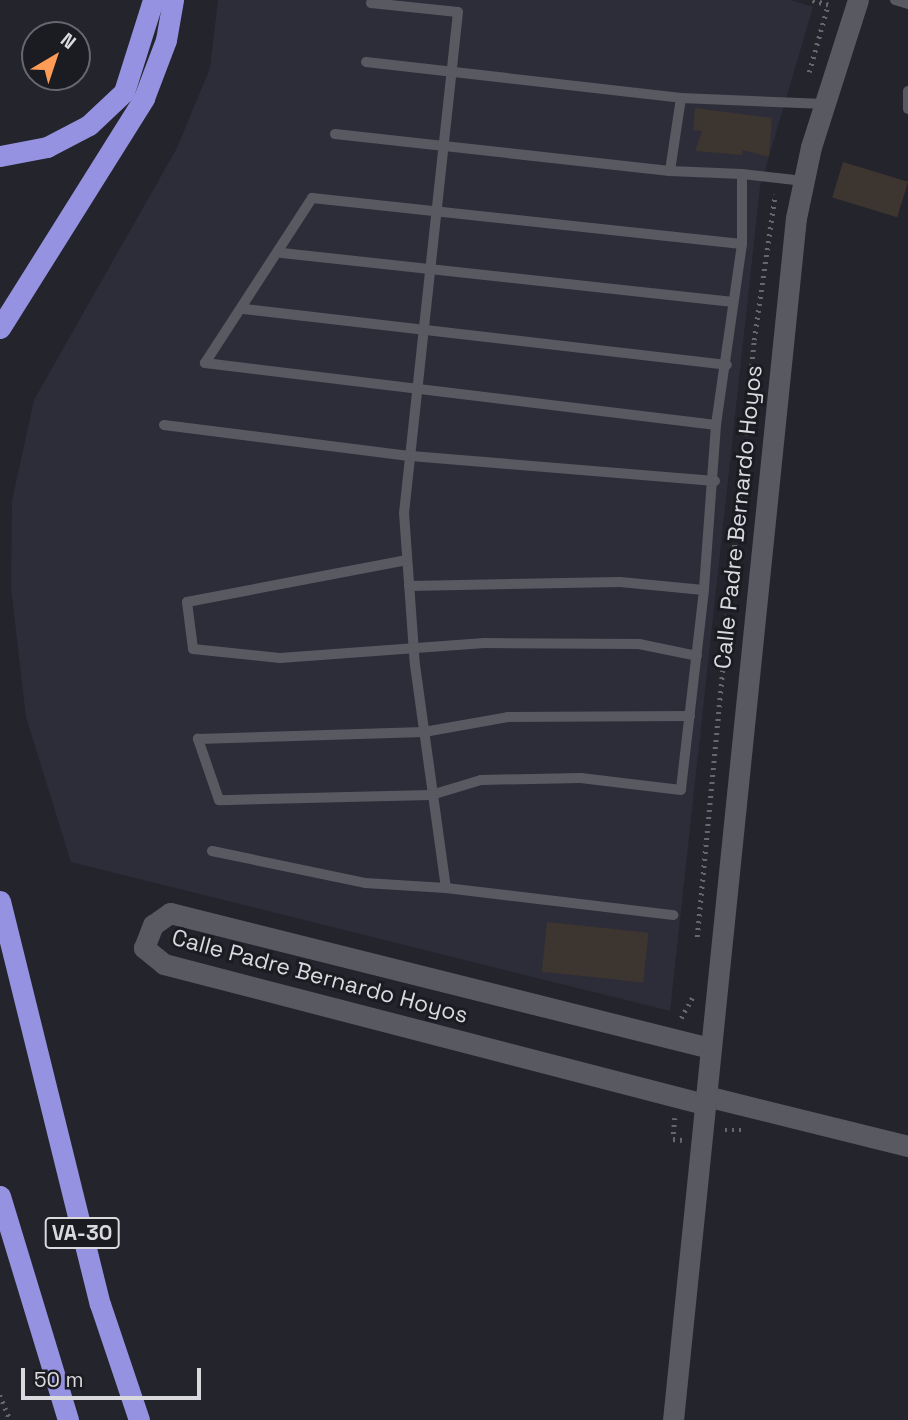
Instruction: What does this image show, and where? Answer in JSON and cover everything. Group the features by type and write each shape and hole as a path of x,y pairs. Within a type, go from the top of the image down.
{"highway":[{"path":"0,156 47,147 89,125 124,92 153,0"},
{"path":"0,328 144,98 173,0"},
{"name":"VA-30","path":"0,901 100,1304 139,1420"},
{"name":"VA-30","path":"0,1196 68,1420"}],"street":[{"name":"Calle Padre Bernardo Hoyos","path":"673,1420 710,1048 804,181 858,0"},
{"name":"Calle Padre Bernardo Hoyos","path":"705,1100 164,964 144,948 153,925 170,913 710,1048"},
{"path":"705,1100 908,1146"}],"lane":[{"path":"895,0 908,4"},
{"path":"371,3 458,12 404,513 414,650 431,795 446,888"},
{"path":"366,62 681,99 825,104"},
{"path":"908,91 908,110"},
{"path":"670,172 681,99"},
{"path":"335,134 443,144 670,172 742,174 804,181"},
{"path":"690,716 508,716 424,732 198,738 219,800 431,795 481,780 581,778 681,790 690,716 697,656 715,481 716,425 743,244 742,174"},
{"path":"716,425 205,363 282,253 312,198 743,244"},
{"path":"282,253 733,302"},
{"path":"244,309 727,365"},
{"path":"164,425 411,456 715,481"},
{"path":"407,561 187,602 193,649 280,658 484,643 639,644 697,656"},
{"path":"409,586 620,582 704,590"},
{"path":"212,851 365,883 446,888 673,915"}],"path":[{"path":"819,36 845,42"},
{"path":"0,1395 10,1420"}],"shaded area":[{"path":"218,0 790,0 813,7 760,187 670,1011 71,862 26,717 11,588 12,501 34,400 177,148 210,68"}],"building":[{"path":"695,108 772,118 769,157 743,150 742,155 695,151 702,131 693,130"},
{"path":"843,162 908,182 897,217 832,197"},
{"path":"547,922 648,933 643,982 542,972"}]}
